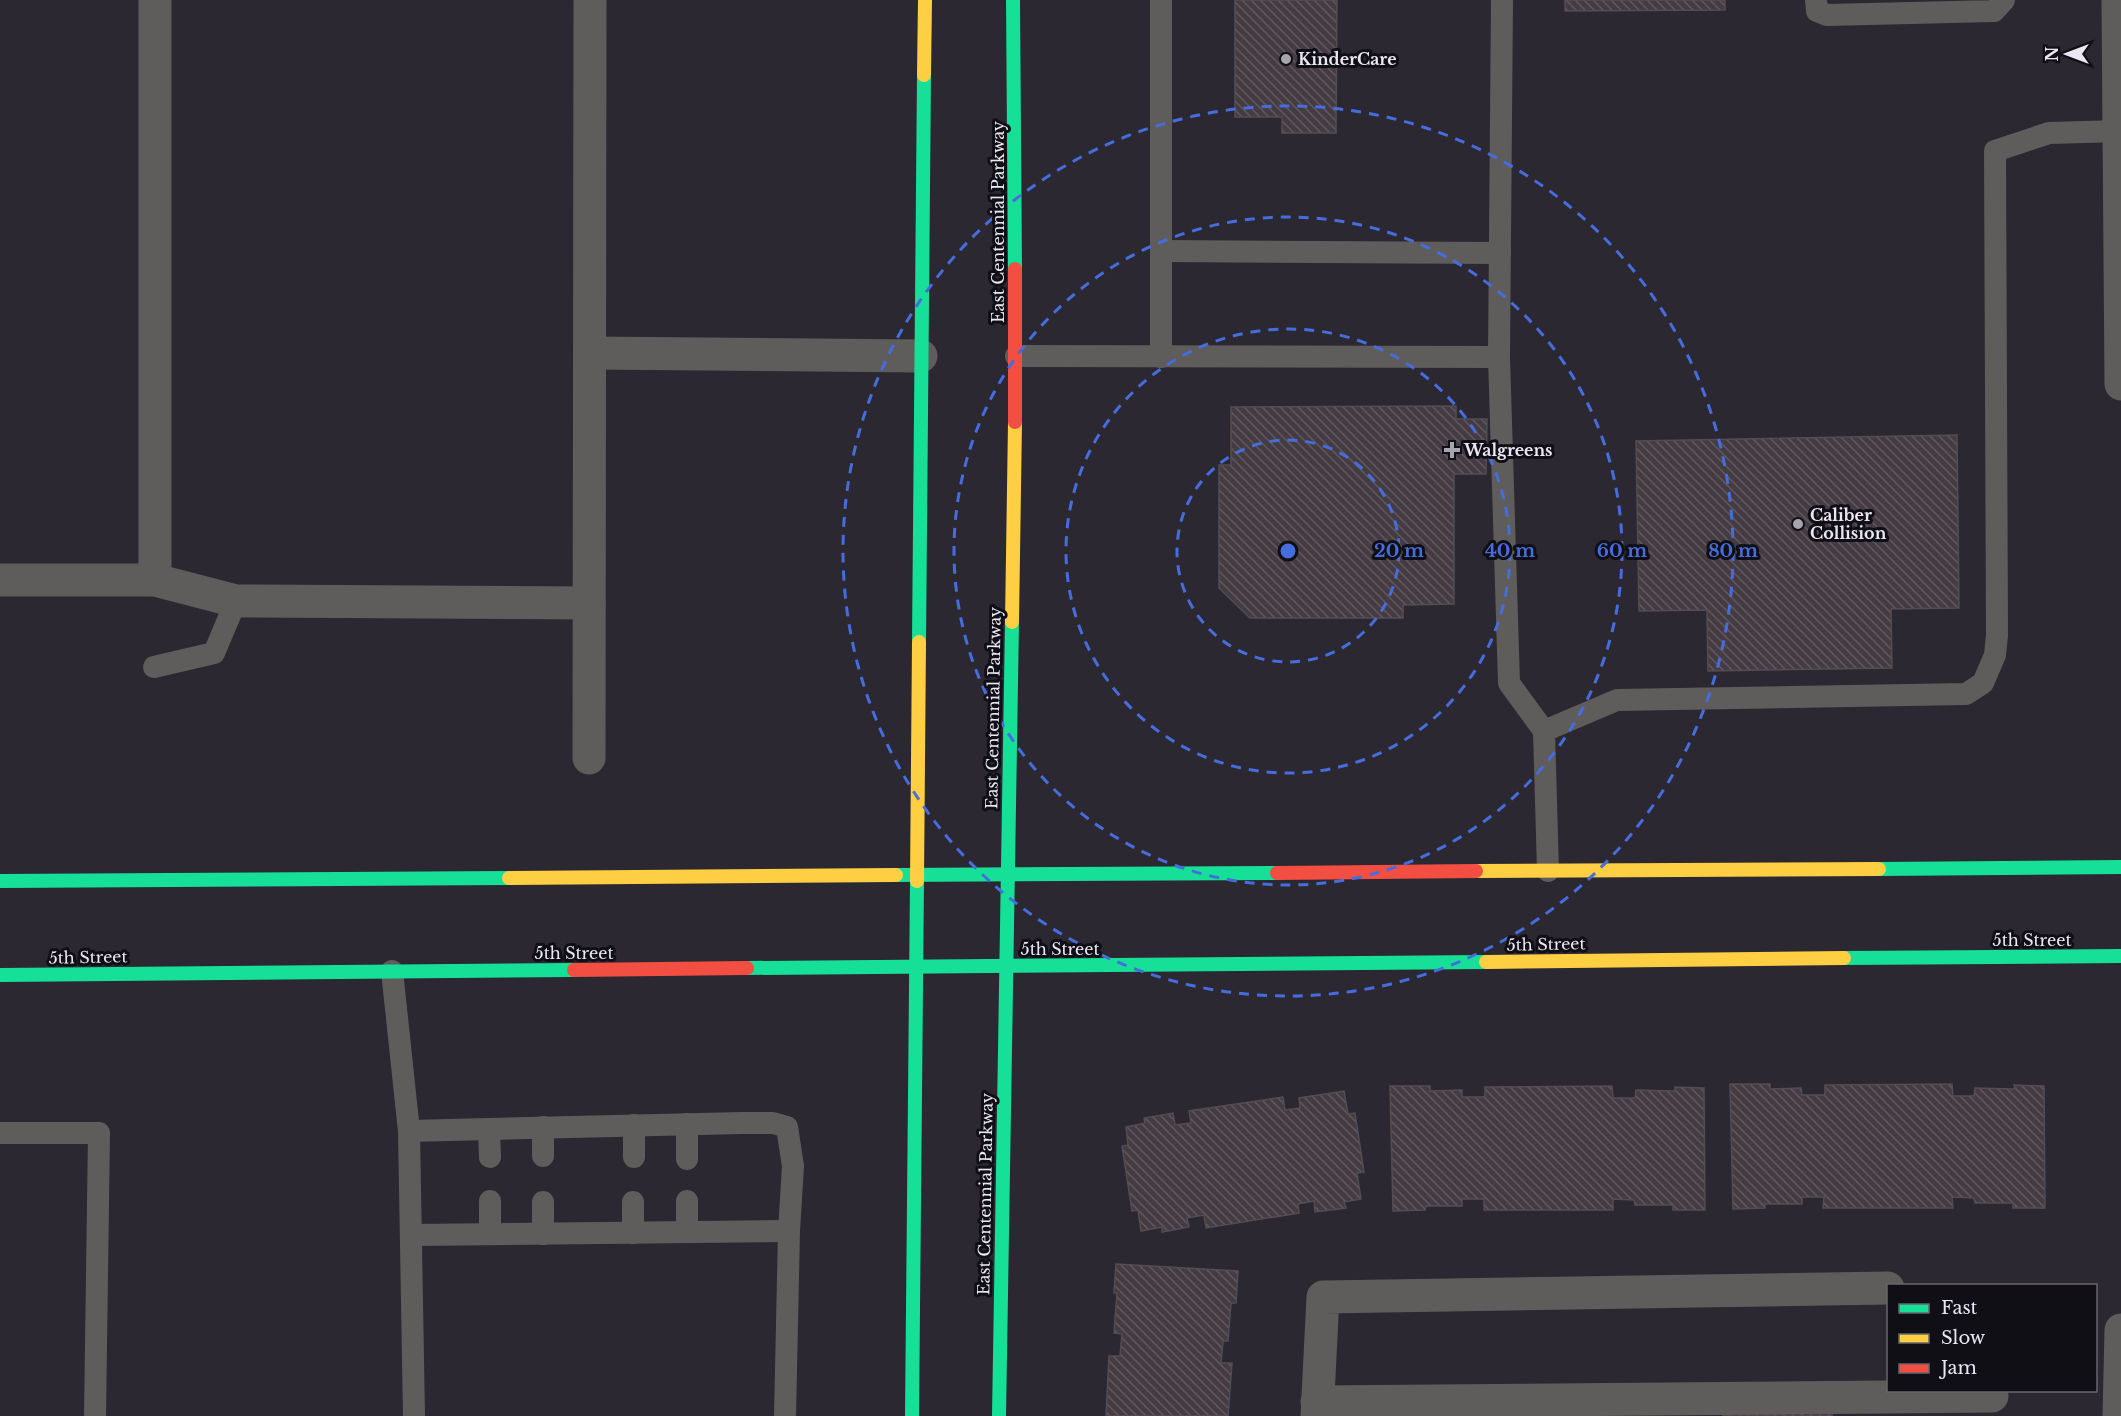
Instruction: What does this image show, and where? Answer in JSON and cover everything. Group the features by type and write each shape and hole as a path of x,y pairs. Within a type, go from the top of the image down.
{"main road":[{"path":"912,1416 925,0"},
{"name":"East Centennial Parkway","path":"999,1416 1016,356 1013,0"},
{"path":"0,882 2121,867"},
{"name":"5th Street","path":"0,975 2121,956"}],"street":[{"path":"155,0 155,580"},
{"path":"589,758 590,0"},
{"path":"2118,0 2121,384"},
{"path":"590,353 921,356"},
{"path":"0,580 155,580 236,601 589,603"},
{"path":"1887,1288 1323,1297 1317,1409 1992,1401"},
{"path":"2119,1416 2121,1330"}],"lane":[{"path":"1161,0 1161,357"},
{"path":"1502,0 1499,357 1509,683 1544,731 1548,871"},
{"path":"1816,0 1817,11 1827,15 1994,11 2004,0"},
{"path":"1544,731 1617,700 1966,694 1983,683 1995,655 1997,635 1995,151 2049,133 2120,130"},
{"path":"1162,251 1500,254"},
{"path":"1016,356 1499,357"},
{"path":"154,667 214,653 236,601"},
{"path":"392,971 409,1131 414,1416"},
{"path":"409,1131 773,1123 787,1127 793,1166 789,1231 785,1416"},
{"path":"687,1124 687,1159"},
{"path":"634,1125 634,1157"},
{"path":"543,1127 543,1156"},
{"path":"489,1129 490,1157"},
{"path":"0,1133 99,1133 95,1416"},
{"path":"490,1201 490,1234"},
{"path":"687,1201 687,1232"},
{"path":"543,1202 543,1234"},
{"path":"633,1202 633,1233"},
{"path":"411,1235 789,1231"}],"building":[{"name":"KinderCare","path":"1235,0 1337,0 1336,133 1282,133 1282,117 1235,117"},
{"path":"1565,0 1725,0 1725,10 1565,11"},
{"name":"Walgreens","path":"1456,406 1456,419 1487,419 1486,474 1454,474 1454,604 1403,605 1403,618 1250,618 1219,588 1219,465 1231,465 1231,407"},
{"name":"Caliber Collision","path":"1957,435 1959,608 1891,609 1892,668 1708,671 1707,610 1639,611 1636,441"},
{"path":"1730,1084 1770,1084 1770,1089 1801,1088 1802,1095 1825,1095 1825,1085 1952,1084 1953,1096 1974,1096 1975,1088 2015,1089 2014,1085 2044,1086 2045,1208 2013,1208 2013,1203 1975,1203 1974,1198 1952,1197 1953,1208 1823,1208 1824,1197 1802,1197 1802,1204 1765,1204 1765,1208 1733,1209"},
{"path":"1390,1086 1430,1086 1430,1091 1462,1090 1462,1097 1485,1097 1485,1087 1612,1086 1613,1098 1635,1098 1636,1090 1675,1091 1675,1087 1704,1088 1705,1210 1673,1210 1673,1205 1635,1205 1634,1200 1613,1199 1613,1210 1484,1210 1484,1199 1462,1199 1462,1206 1426,1206 1425,1210 1393,1211"},
{"path":"1344,1091 1348,1114 1355,1113 1364,1172 1357,1173 1361,1199 1344,1202 1346,1208 1315,1212 1314,1201 1298,1204 1299,1213 1206,1228 1204,1215 1187,1218 1189,1227 1162,1232 1162,1227 1141,1231 1138,1210 1132,1211 1122,1146 1128,1145 1126,1127 1145,1123 1144,1118 1173,1113 1175,1125 1191,1123 1189,1111 1283,1097 1285,1110 1300,1108 1299,1098"},
{"path":"1116,1264 1238,1271 1236,1303 1231,1303 1228,1341 1223,1341 1221,1363 1232,1363 1228,1416 1106,1416 1109,1356 1120,1356 1122,1334 1114,1333 1117,1293 1114,1293"},
{"path":"1723,1413 1832,1413 1832,1416 1723,1416"}],"traffic: fast":[{"path":"1013,0 1015,269"},
{"path":"919,642 924,75"},
{"path":"999,1416 1012,622"},
{"path":"1879,869 2121,867"},
{"path":"896,875 1277,873"},
{"path":"0,881 509,878"},
{"path":"912,1416 917,881"},
{"path":"1844,958 2121,956"},
{"path":"747,968 1486,962"},
{"path":"0,975 574,970"}],"traffic: slow":[{"path":"924,75 925,0"},
{"path":"1012,622 1015,422"},
{"path":"917,881 919,642"},
{"path":"1476,871 1879,869"},
{"path":"509,878 896,875"},
{"path":"1486,962 1844,958"}],"traffic: jam":[{"path":"1015,269 1015,422"},
{"path":"1277,873 1476,871"},
{"path":"574,970 747,968"}],"place":[{"name":"KinderCare","path":"1286,59"},
{"name":"Walgreens","path":"1452,450"},
{"name":"Caliber Collision","path":"1798,524"}]}
